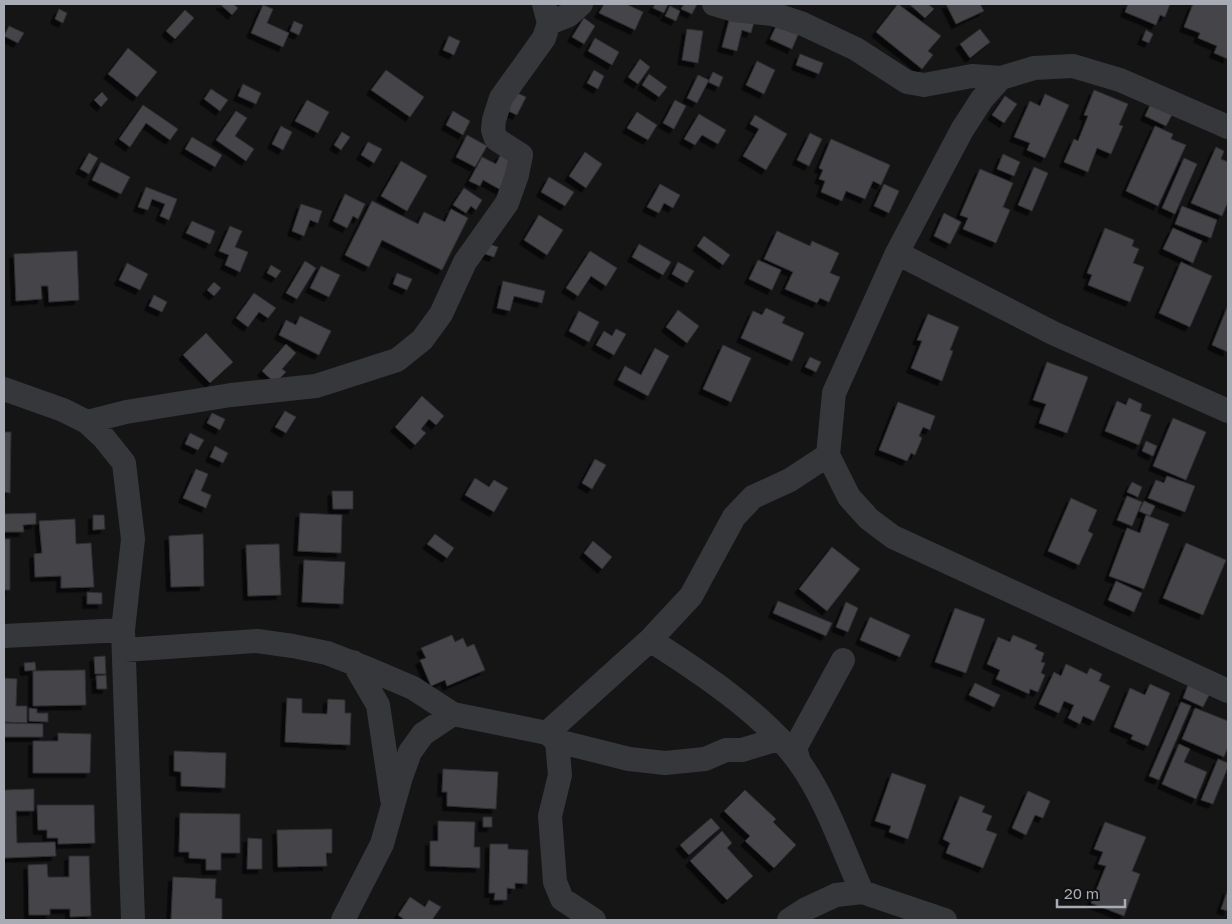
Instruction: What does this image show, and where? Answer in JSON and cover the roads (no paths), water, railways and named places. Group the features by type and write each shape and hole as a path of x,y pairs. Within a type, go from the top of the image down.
{"street":[{"path":"87,422 126,412 231,395 316,386 397,360 422,340 441,314 465,262 507,202 517,175 521,155 496,139 493,130 501,98 544,38 547,13 569,15 581,4"},
{"path":"714,4 734,10 772,14 811,28 856,49 908,82 924,85 972,76 1001,78 1034,68 1073,66 1120,80 1228,127"},
{"path":"1001,78 982,99 962,130 897,253 834,393 828,455 849,497 869,519 893,537 1228,691"},
{"path":"897,253 1053,333 1228,411"},
{"path":"4,389 64,410 87,422 104,438 124,463 133,539 123,640 133,920"},
{"path":"552,737 650,640 691,596 734,517 752,497 790,480 828,455"},
{"path":"4,636 123,640 257,641 293,646 353,662 413,688 453,714 552,737 629,759 665,763 705,759 726,750 742,750 778,739"},
{"path":"650,640 732,696 778,739 799,762"},
{"path":"843,660 795,748 799,762 819,798 862,892"},
{"path":"353,662 378,705 394,808"},
{"path":"343,920 376,860 394,808 406,762 417,741 453,714"},
{"path":"552,737 560,775 550,816 555,882 562,899 594,920"},
{"path":"789,920 806,909 836,895 862,892 945,920"}]}
